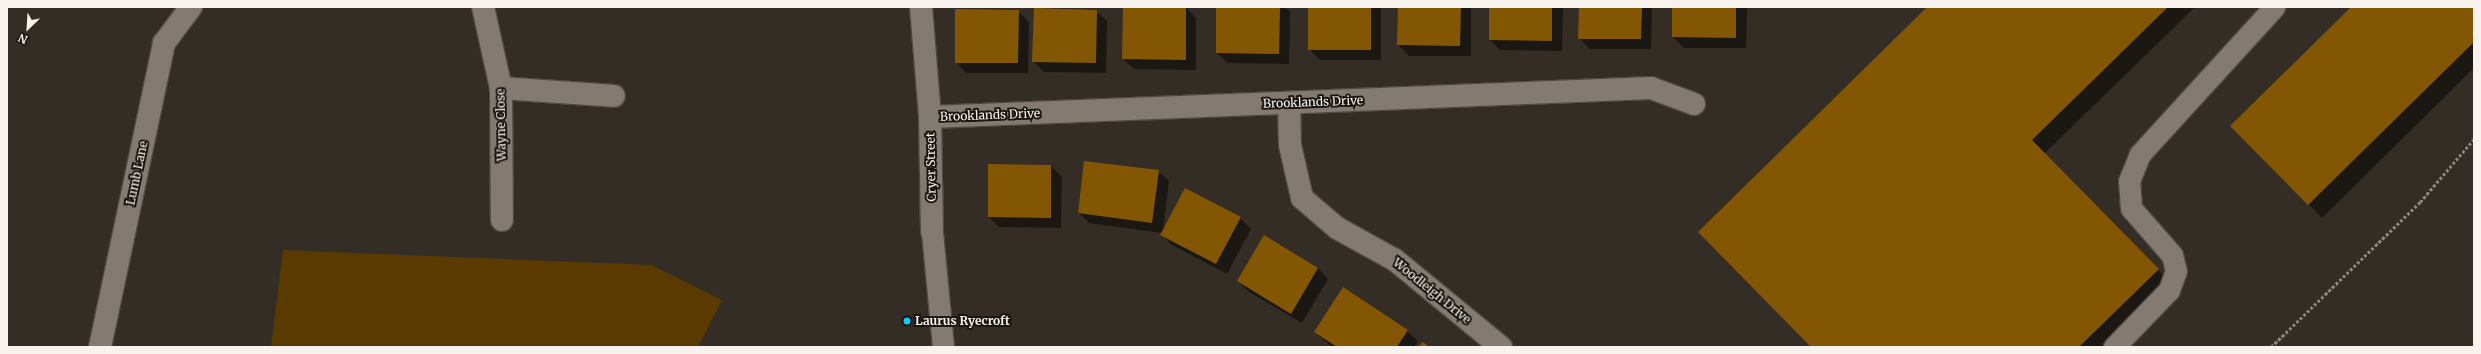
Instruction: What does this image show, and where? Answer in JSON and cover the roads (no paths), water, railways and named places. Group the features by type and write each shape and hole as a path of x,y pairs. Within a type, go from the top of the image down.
{"street":[{"name":"Lumb Lane","path":"100,347 164,43 191,7"},
{"name":"Wayne Close","path":"483,7 501,88 502,220"},
{"name":"Cryer Street","path":"921,7 930,117 932,232"},
{"path":"501,88 614,96"},
{"name":"Brooklands Drive","path":"930,117 1652,88 1694,104"},
{"name":"Woodleigh Drive","path":"1290,103 1290,145 1302,198 1338,228 1395,260 1501,347"}],"lane":[{"path":"2114,347 2169,290 2176,271 2172,255 2131,208 2129,181 2140,154 2274,7"},
{"path":"932,232 943,347"}],"place":[{"name":"Laurus Ryecroft","path":"907,321"}]}
